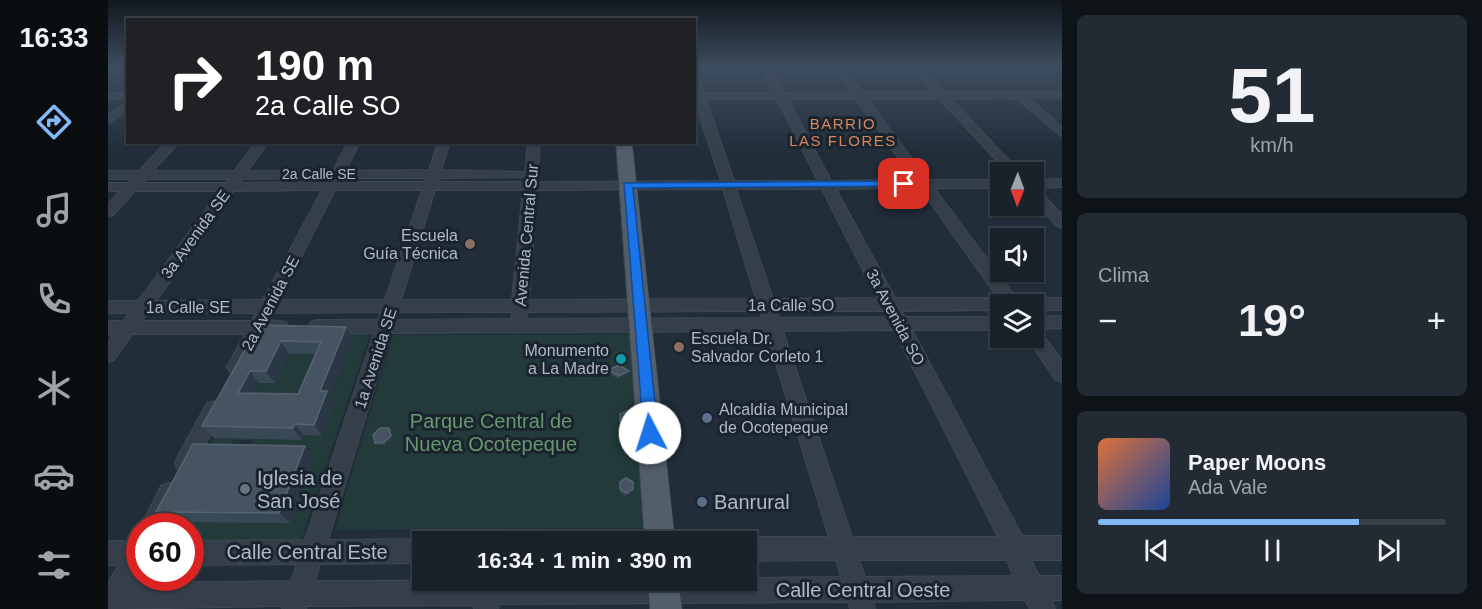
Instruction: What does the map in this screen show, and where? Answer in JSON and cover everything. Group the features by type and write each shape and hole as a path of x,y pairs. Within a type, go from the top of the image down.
{"main road":[{"path":"624,144 659,531"}],"street":[{"path":"698,96 727,179 854,579"},
{"name":"3a Avenida SO","path":"780,96 899,323 1028,578"},
{"path":"859,96 1004,294"},
{"path":"943,96 1005,162"},
{"path":"1021,96 1062,133"},
{"path":"108,121 126,106"},
{"path":"108,212 171,144"},
{"name":"3a Avenida SE","path":"108,355 260,144"},
{"name":"2a Avenida SE","path":"159,513 353,144"},
{"name":"1a Avenida SE","path":"302,582 443,144"},
{"name":"Avenida Central Sur","path":"518,327 534,144"},
{"path":"1044,173 1062,172"},
{"path":"919,178 990,174"},
{"name":"2a Calle SE","path":"108,175 234,181"},
{"path":"919,178 990,183"},
{"name":"2a Calle SE","path":"108,187 234,181 919,178"},
{"path":"1044,184 1062,183"},
{"path":"1044,204 1062,223"},
{"name":"1a Calle SO","path":"518,327 767,305 990,304"},
{"name":"1a Calle SO","path":"1044,304 1062,304"},
{"name":"1a Calle SO","path":"520,306 773,324 990,323"},
{"name":"1a Calle SE","path":"108,308 520,306"},
{"path":"1044,323 1062,322"},
{"name":"1a Calle SE","path":"108,328 518,327"},
{"path":"1043,348 1062,374"},
{"name":"Calle Central Oeste","path":"757,552 854,579 1028,578 1062,548"},
{"name":"Calle Central Este","path":"108,554 125,576 302,582 488,594 664,594"},
{"name":"Calle Central Este","path":"204,557 302,582 412,554"},
{"name":"Calle Central Oeste","path":"664,594 854,579 1028,578 1062,588"}],"green space":[{"path":"371,332 300,543 204,544 204,522 290,522 246,457 253,440 234,440 227,455 205,455 214,438 302,440 304,435 322,436 328,403 353,340 270,333"},
{"name":"Parque Central de Nueva Ocotepeque","path":"632,334 648,528 335,530 393,335"},
{"path":"276,354 328,354 307,406 248,405"}],"building":[{"path":"259,325 346,327 320,391 327,391 314,425 295,424 293,428 202,426","holes":["281,341 321,342 298,394 238,393 250,371 266,371"]},
{"path":"619,365 629,371 619,376 608,370"},
{"path":"628,410 634,413 635,422 628,426 620,421 620,414"},
{"path":"380,428 389,428 391,436 384,442 375,443 373,435"},
{"name":"Iglesia de San José","path":"193,444 305,446 279,513 156,512"},
{"path":"626,478 633,482 633,489 627,493 620,489 620,482"}],"place":[{"name":"Escuela Guía Técnica","path":"470,244"},
{"name":"Escuela Dr. Salvador Corleto 1","path":"679,347"},
{"name":"Monumento a La Madre","path":"621,359"},
{"name":"Alcaldía Municipal de Ocotepeque","path":"707,418"},
{"name":"Iglesia de San José","path":"245,489"},
{"name":"Banrural","path":"702,502"}],"district":[{"name":"BARRIO LAS FLORES","path":"843,132"}],"route":[{"path":"650,433 627,185 904,184"}]}
